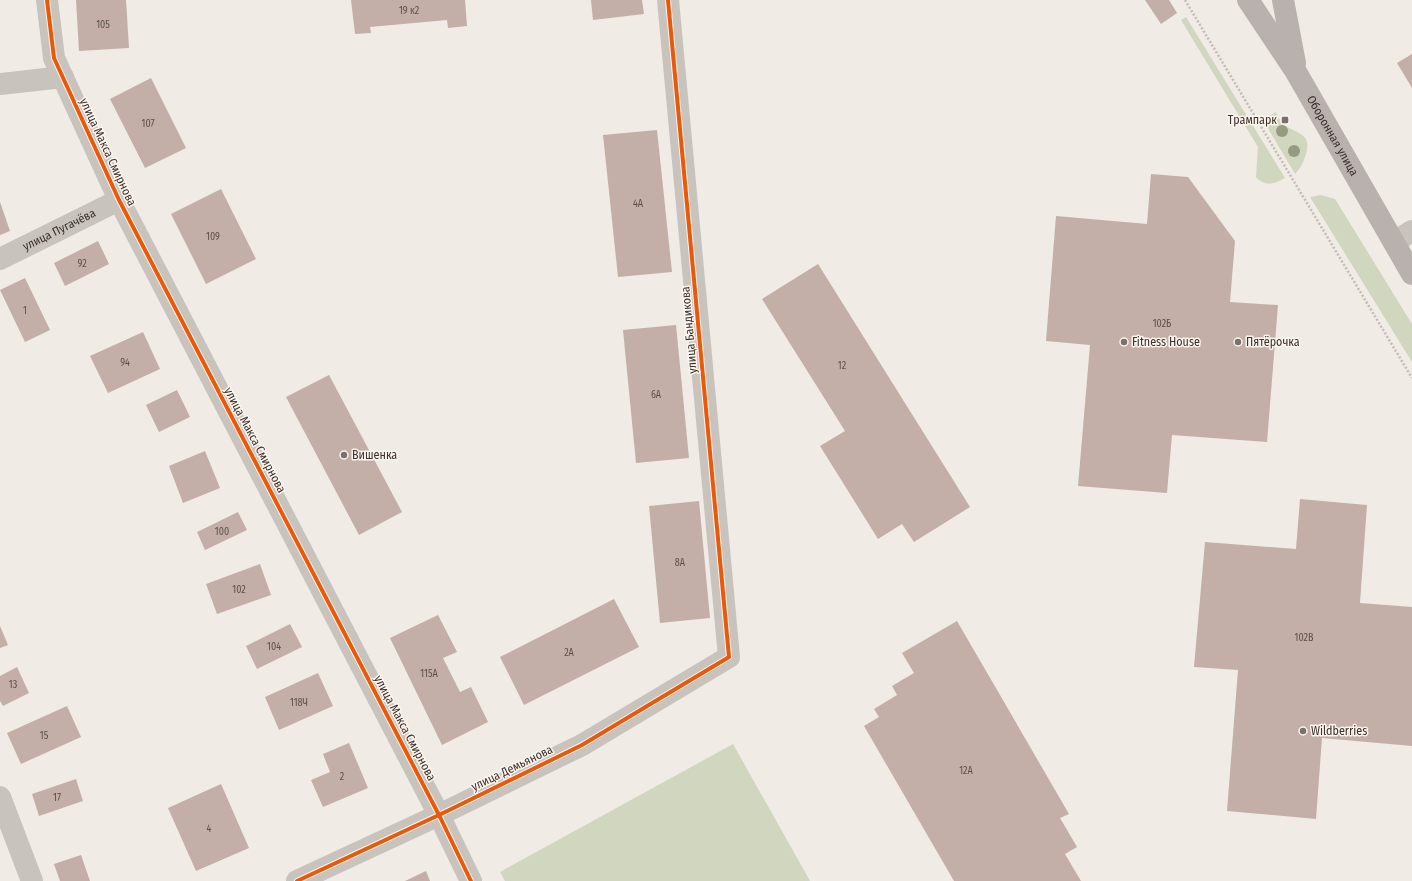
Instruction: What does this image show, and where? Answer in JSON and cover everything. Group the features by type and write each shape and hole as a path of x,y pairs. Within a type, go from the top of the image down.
{"main road":[{"name":"Оборонная улица","path":"1248,0 1296,72 1412,274"},
{"path":"1283,0 1296,72"}],"street":[{"name":"улица Макса Смирнова","path":"47,0 54,58 119,200 439,815 471,881"},
{"name":"улица Бандикова","path":"668,0 729,657"},
{"path":"0,84 63,77"},
{"name":"улица Пугачёва","path":"0,259 119,200"},
{"path":"1394,242 1412,231"},
{"name":"улица Демьянова","path":"297,881 439,815 582,745 729,657"},
{"path":"0,797 32,881"}],"path":[{"path":"1185,0 1412,378"}],"green space":[{"path":"1186,17 1285,178 1270,184 1259,180 1256,177 1258,147 1181,20"},
{"path":"1276,112 1283,124 1299,133 1306,139 1307,149 1304,159 1300,168 1295,174 1263,120"},
{"path":"1321,195 1335,199 1412,324 1412,362 1310,197"},
{"path":"733,744 810,881 505,881 500,872"}],"building":[{"path":"76,0 126,0 129,48 79,51"},
{"path":"351,0 465,0 467,26 448,28 447,20 370,27 371,33 355,34"},
{"path":"591,0 642,0 644,14 593,20"},
{"path":"1145,0 1169,0 1177,13 1161,24"},
{"path":"1412,54 1412,88 1397,63"},
{"path":"151,78 186,148 145,168 110,99"},
{"path":"657,130 672,272 618,277 603,135"},
{"path":"1151,174 1188,177 1235,241 1230,302 1278,305 1267,442 1172,435 1167,493 1078,486 1090,345 1046,341 1056,216 1147,224"},
{"path":"221,189 256,259 206,284 171,214"},
{"path":"0,202 10,231 0,235"},
{"path":"98,241 109,264 65,286 54,263"},
{"path":"818,264 970,507 914,542 902,524 878,539 820,446 845,431 762,299"},
{"path":"25,278 50,330 25,342 0,290"},
{"path":"676,325 689,458 636,463 623,330"},
{"path":"143,332 160,369 108,393 90,356"},
{"name":"Вишенка","path":"329,375 402,512 359,535 286,397"},
{"path":"177,390 190,417 159,432 146,405"},
{"path":"205,451 220,488 183,503 169,466"},
{"path":"1300,499 1367,505 1360,603 1412,607 1412,746 1322,738 1316,819 1227,811 1238,670 1194,667 1205,542 1296,549"},
{"path":"699,501 710,618 660,623 649,506"},
{"path":"238,512 247,530 205,550 197,532"},
{"path":"260,564 271,595 217,614 206,584"},
{"path":"614,599 639,647 524,705 500,657"},
{"path":"438,615 457,652 443,658 460,692 471,687 488,722 442,745 390,638"},
{"path":"957,621 1069,814 1060,818 1077,847 1065,854 1081,881 954,881 864,726 879,717 874,709 897,695 892,686 914,673 902,653"},
{"path":"290,624 302,647 257,669 246,646"},
{"path":"0,626 8,645 0,648"},
{"path":"17,667 29,693 3,706 0,701 0,676"},
{"path":"318,673 333,706 279,730 265,697"},
{"path":"67,706 81,737 21,764 7,733"},
{"path":"349,743 368,788 323,807 311,780 330,772 323,754"},
{"path":"76,779 83,801 39,816 32,794"},
{"path":"221,784 249,848 196,871 168,808"},
{"path":"81,855 90,881 60,881 54,864"},
{"path":"426,871 430,881 405,881"}],"cycle path":[{"path":"47,0 54,58 119,200 439,815 471,881"},
{"path":"297,881 439,815 582,745 729,657 668,0"}],"place":[{"name":"Трампарк","path":"1285,120"},
{"name":"Fitness House","path":"1124,342"},
{"name":"Пятёрочка","path":"1238,342"},
{"name":"Вишенка","path":"344,455"},
{"name":"Wildberries","path":"1303,731"}]}
